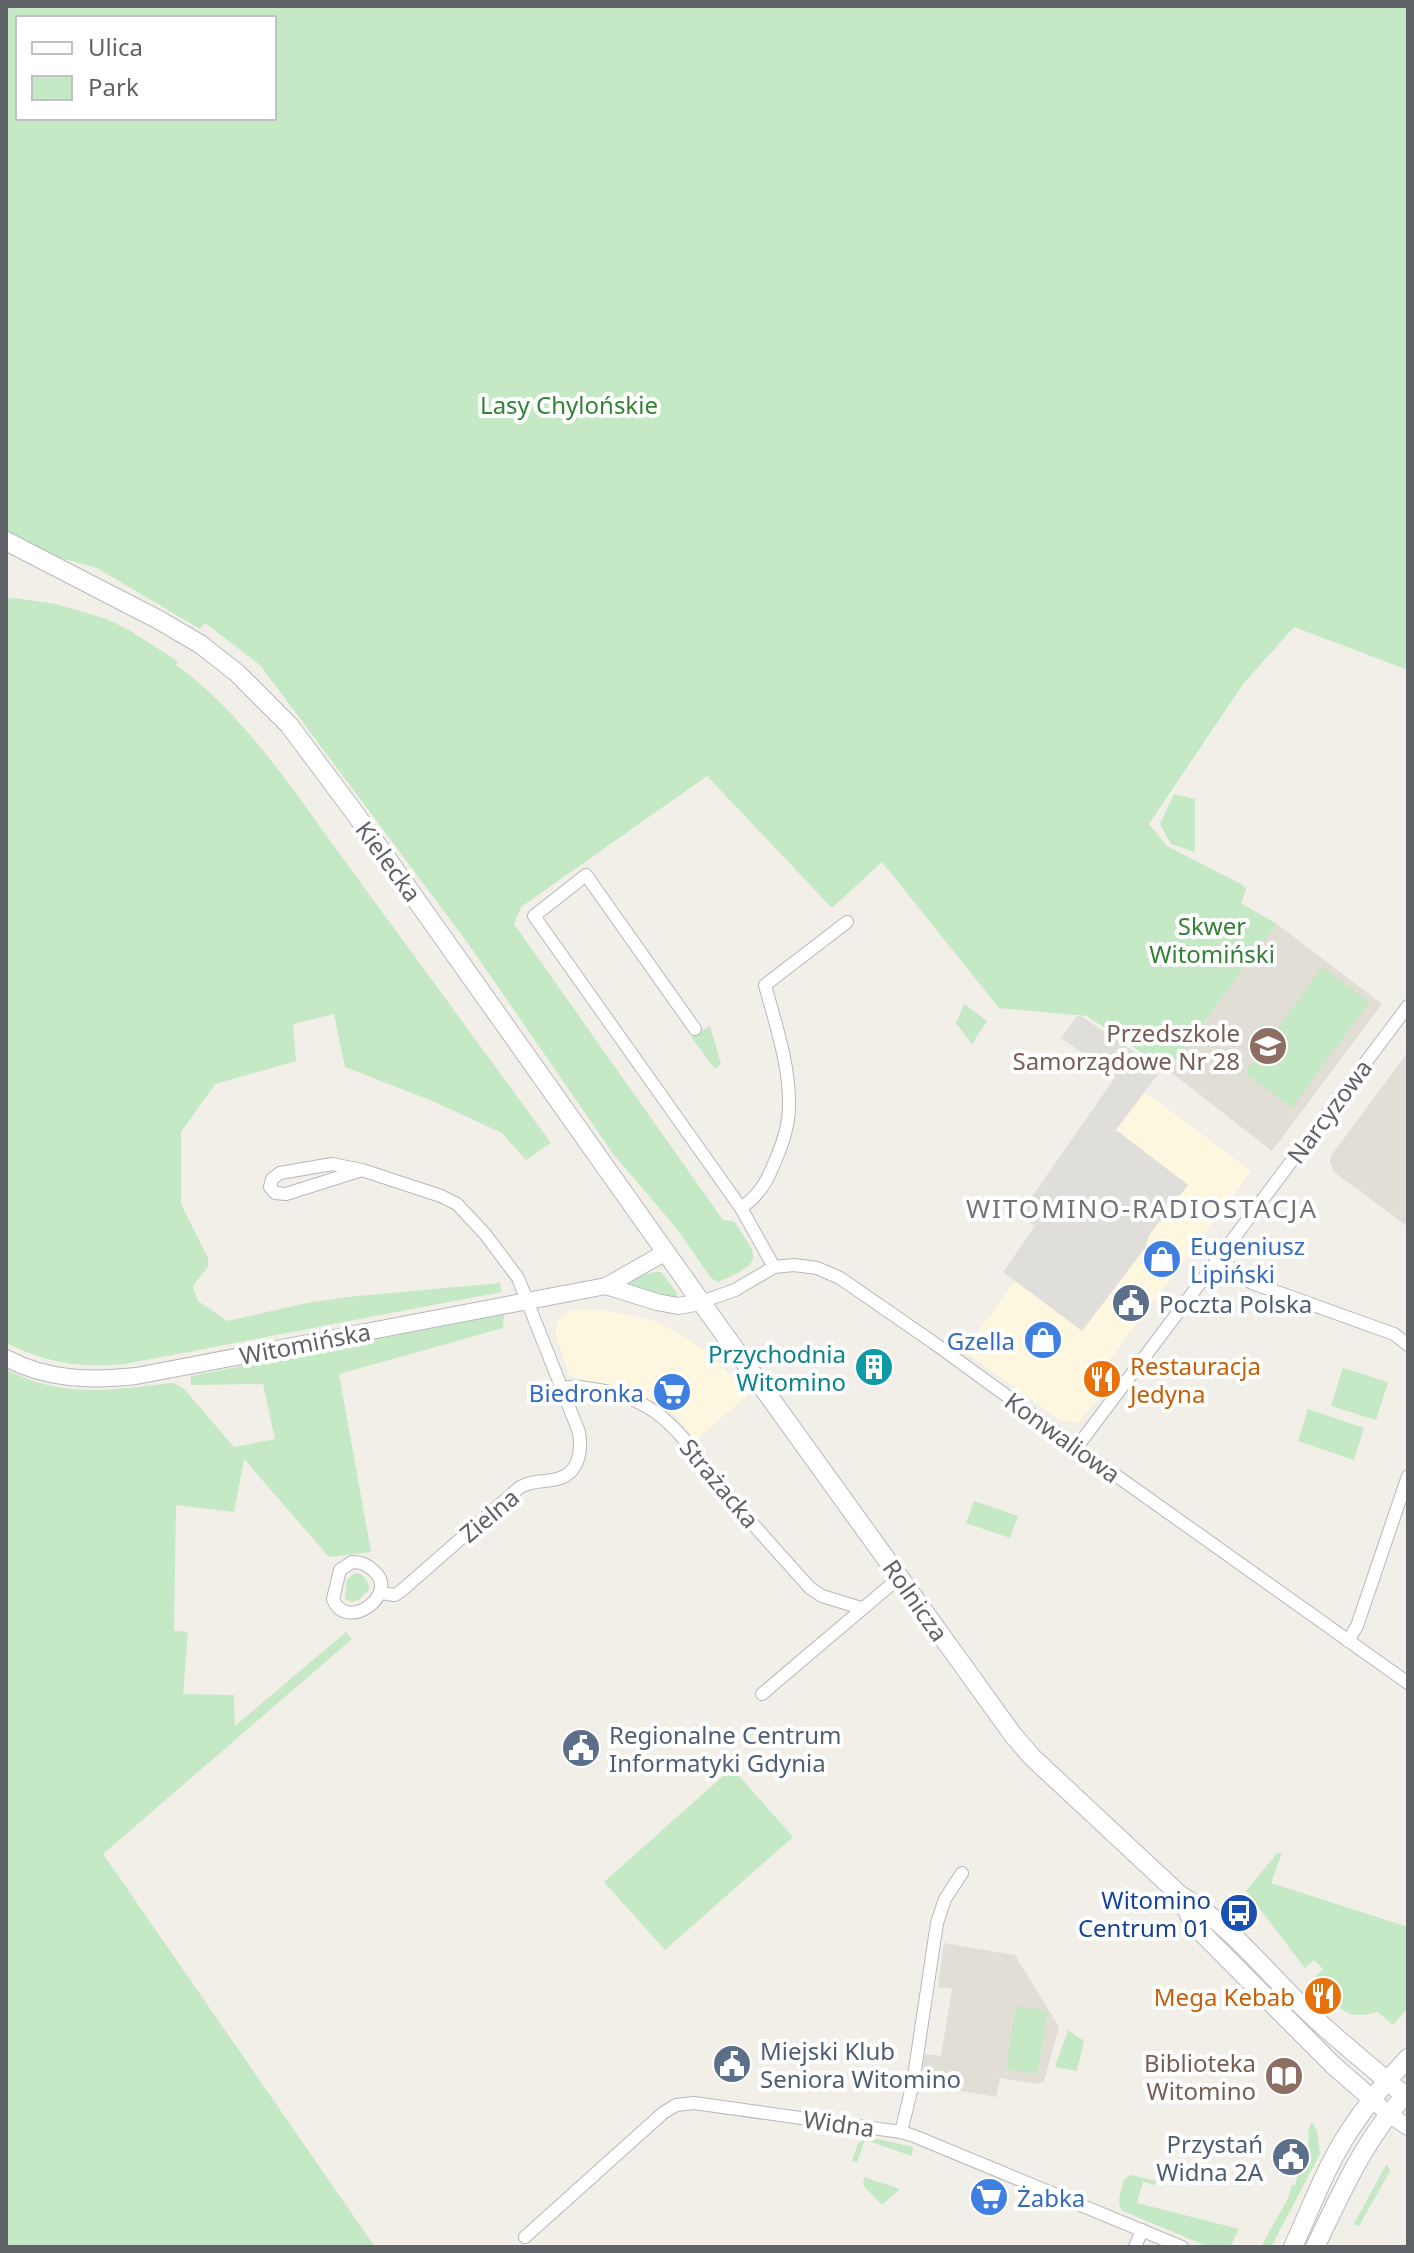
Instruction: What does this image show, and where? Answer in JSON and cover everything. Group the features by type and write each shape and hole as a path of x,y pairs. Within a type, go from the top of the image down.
{"main road":[{"name":"Kielecka","path":"6,541 184,634 237,673 270,704 354,812 684,1277"},
{"name":"Rolnicza","path":"684,1277 992,1707 1032,1757 1180,1895 1205,1909 1307,2011 1407,2095"},
{"name":"Rolnicza","path":"1180,1895 1194,1925 1333,2065 1372,2099"},
{"path":"1293,2247 1345,2139 1372,2099 1408,2058"},
{"path":"1315,2247 1369,2139 1407,2095"}],"street":[{"path":"695,1029 586,875 534,916 741,1208 774,1267 735,1290 701,1302"},
{"path":"741,1208 762,1189 778,1154 788,1121 788,1085 765,985 847,922"},
{"name":"Narcyzowa","path":"1077,1447 1408,1006"},
{"name":"Zielna","path":"362,1170 286,1194 275,1193 270,1187 272,1179 280,1173 332,1164 362,1170 457,1204 485,1234 518,1278 563,1388 579,1432 581,1447 572,1472 560,1479 538,1480 520,1487 401,1591 388,1595 381,1593"},
{"name":"Witomińska","path":"6,1358 19,1365 64,1377 106,1379 136,1376 606,1286 666,1252"},
{"path":"1218,1259 1252,1283 1394,1334 1408,1345"},
{"name":"Konwaliowa","path":"774,1267 794,1265 817,1268 840,1278 1408,1683"},
{"name":"Witomińska","path":"606,1286 678,1306 701,1302"},
{"name":"Strażacka","path":"563,1388 571,1386 604,1391 643,1402 666,1420 810,1588 822,1596 861,1608"},
{"path":"1348,1641 1357,1626 1408,1476"},
{"name":"Zielna","path":"352,1562 362,1562 380,1576 381,1593 367,1608 353,1613 338,1609 333,1599 340,1570 352,1562"},
{"path":"762,1694 900,1577"},
{"path":"901,2132 913,2083 937,1923 945,1899 962,1873"},
{"path":"1372,2099 1408,2127"},
{"name":"Widna","path":"525,2237 670,2108 694,2103 901,2132 1182,2247"},
{"path":"1135,2247 1142,2230"}],"shaded area":[{"name":"Przedszkole Samorządowe Nr 28","path":"1277,924 1382,1004 1272,1151 1168,1070"},
{"path":"1077,1016 1161,1070 1116,1130 1188,1185 1082,1331 1003,1272 1035,1226 1019,1215 1116,1076 1061,1038"},
{"path":"1408,1052 1408,1227 1334,1172 1330,1162 1331,1156"},
{"path":"1145,1092 1251,1171 1108,1362 1119,1371 1079,1423 1060,1420 964,1351 1015,1281 1082,1330 1145,1248 1148,1235 1188,1185 1116,1130"},
{"path":"599,1310 658,1322 713,1357 749,1394 696,1440 674,1414 650,1400 621,1387 569,1375 555,1331 565,1313"},
{"path":"944,1943 1015,1955 1059,2027 1044,2081 1037,2084 1000,2078 996,2097 921,2084 925,2054 941,2056 952,1989 938,1987"}],"green space":[{"name":"Lasy Chylońskie","path":"6,6 1408,6 1408,670 1294,627 1243,684 1149,824 1167,846 1241,884 1246,889 1241,903 1277,924 1168,1070 1087,1016 999,1008 882,862 832,908 707,776 521,907 514,924 723,1220 734,1221 749,1244 753,1259 750,1264 718,1282 711,1278 677,1229 614,1155 467,942 260,665 205,623 200,629 97,568 57,557 6,552"},
{"path":"6,599 56,604 107,619 129,630 178,662 176,665 226,708 291,787 551,1143 526,1160 502,1133 430,1100 345,1067 334,1014 293,1024 296,1061 215,1084 181,1132 181,1204 208,1258 208,1267 193,1286 198,1301 227,1321 348,1297 500,1283 501,1292 125,1364 64,1362 6,1343"},
{"path":"1174,794 1195,799 1195,852 1171,844 1160,824"},
{"path":"1322,967 1369,1002 1292,1108 1245,1073"},
{"path":"964,1004 987,1021 972,1044 956,1023"},
{"path":"710,1026 721,1064 715,1069 691,1037"},
{"path":"661,1272 677,1293 676,1297 631,1287 629,1280"},
{"path":"504,1314 503,1328 339,1374 371,1552 329,1557 244,1459 234,1512 176,1505 174,1631 188,1632 183,1694 234,1695 235,1726 346,1632 352,1639 103,1854 375,2247 6,2247 6,1369 27,1379 68,1389 174,1383 185,1390 234,1447 275,1439 263,1384 191,1385 191,1376"},
{"path":"1343,1368 1388,1382 1376,1420 1331,1406"},
{"path":"1308,1409 1364,1428 1354,1460 1298,1441"},
{"path":"974,1501 1018,1516 1010,1538 966,1523"},
{"path":"355,1573 365,1578 369,1589 360,1599 352,1602 345,1599 347,1580"},
{"path":"732,1768 793,1837 665,1950 604,1882"},
{"path":"1277,1853 1282,1853 1271,1883 1408,1927 1408,2008 1393,2025 1378,2012 1358,2015 1346,2012 1321,1989 1317,1992 1309,1984 1323,1969 1314,1960 1305,1968 1246,1891"},
{"path":"1016,2006 1048,2011 1037,2074 1006,2069"},
{"path":"1068,2030 1084,2041 1077,2071 1055,2067"},
{"path":"1312,2122 1317,2131 1320,2154 1271,2247 1261,2247 1292,2185 1295,2185 1300,2167 1304,2167"},
{"path":"869,2137 913,2147 912,2156 865,2140 857,2162 852,2161 858,2143"},
{"path":"1386,2165 1390,2171 1359,2226 1354,2224"},
{"path":"1132,2175 1156,2181 1155,2185 1143,2182 1137,2203 1239,2229 1230,2247 1209,2247 1123,2211 1119,2200 1124,2179"},
{"path":"864,2177 900,2189 882,2205 863,2185"}],"place":[{"name":"Przedszkole Samorządowe Nr 28","path":"1268,1046"},
{"name":"Eugeniusz Lipiński","path":"1162,1259"},
{"name":"Poczta Polska","path":"1131,1303"},
{"name":"Gzella","path":"1043,1340"},
{"name":"Przychodnia Witomino","path":"874,1367"},
{"name":"Restauracja Jedyna","path":"1102,1379"},
{"name":"Biedronka","path":"672,1392"},
{"name":"Regionalne Centrum Informatyki Gdynia","path":"581,1748"},
{"name":"Witomino Centrum 01","path":"1239,1913"},
{"name":"Mega Kebab","path":"1323,1996"},
{"name":"Miejski Klub Seniora Witomino","path":"732,2064"},
{"name":"Biblioteka Witomino","path":"1284,2076"},
{"name":"Przystań Widna 2A","path":"1291,2157"},
{"name":"Żabka","path":"989,2197"}],"district":[{"name":"WITOMINO-RADIOSTACJA","path":"1142,1208"}],"park label":[{"name":"Skwer Witomiński","path":"1212,939"}]}
